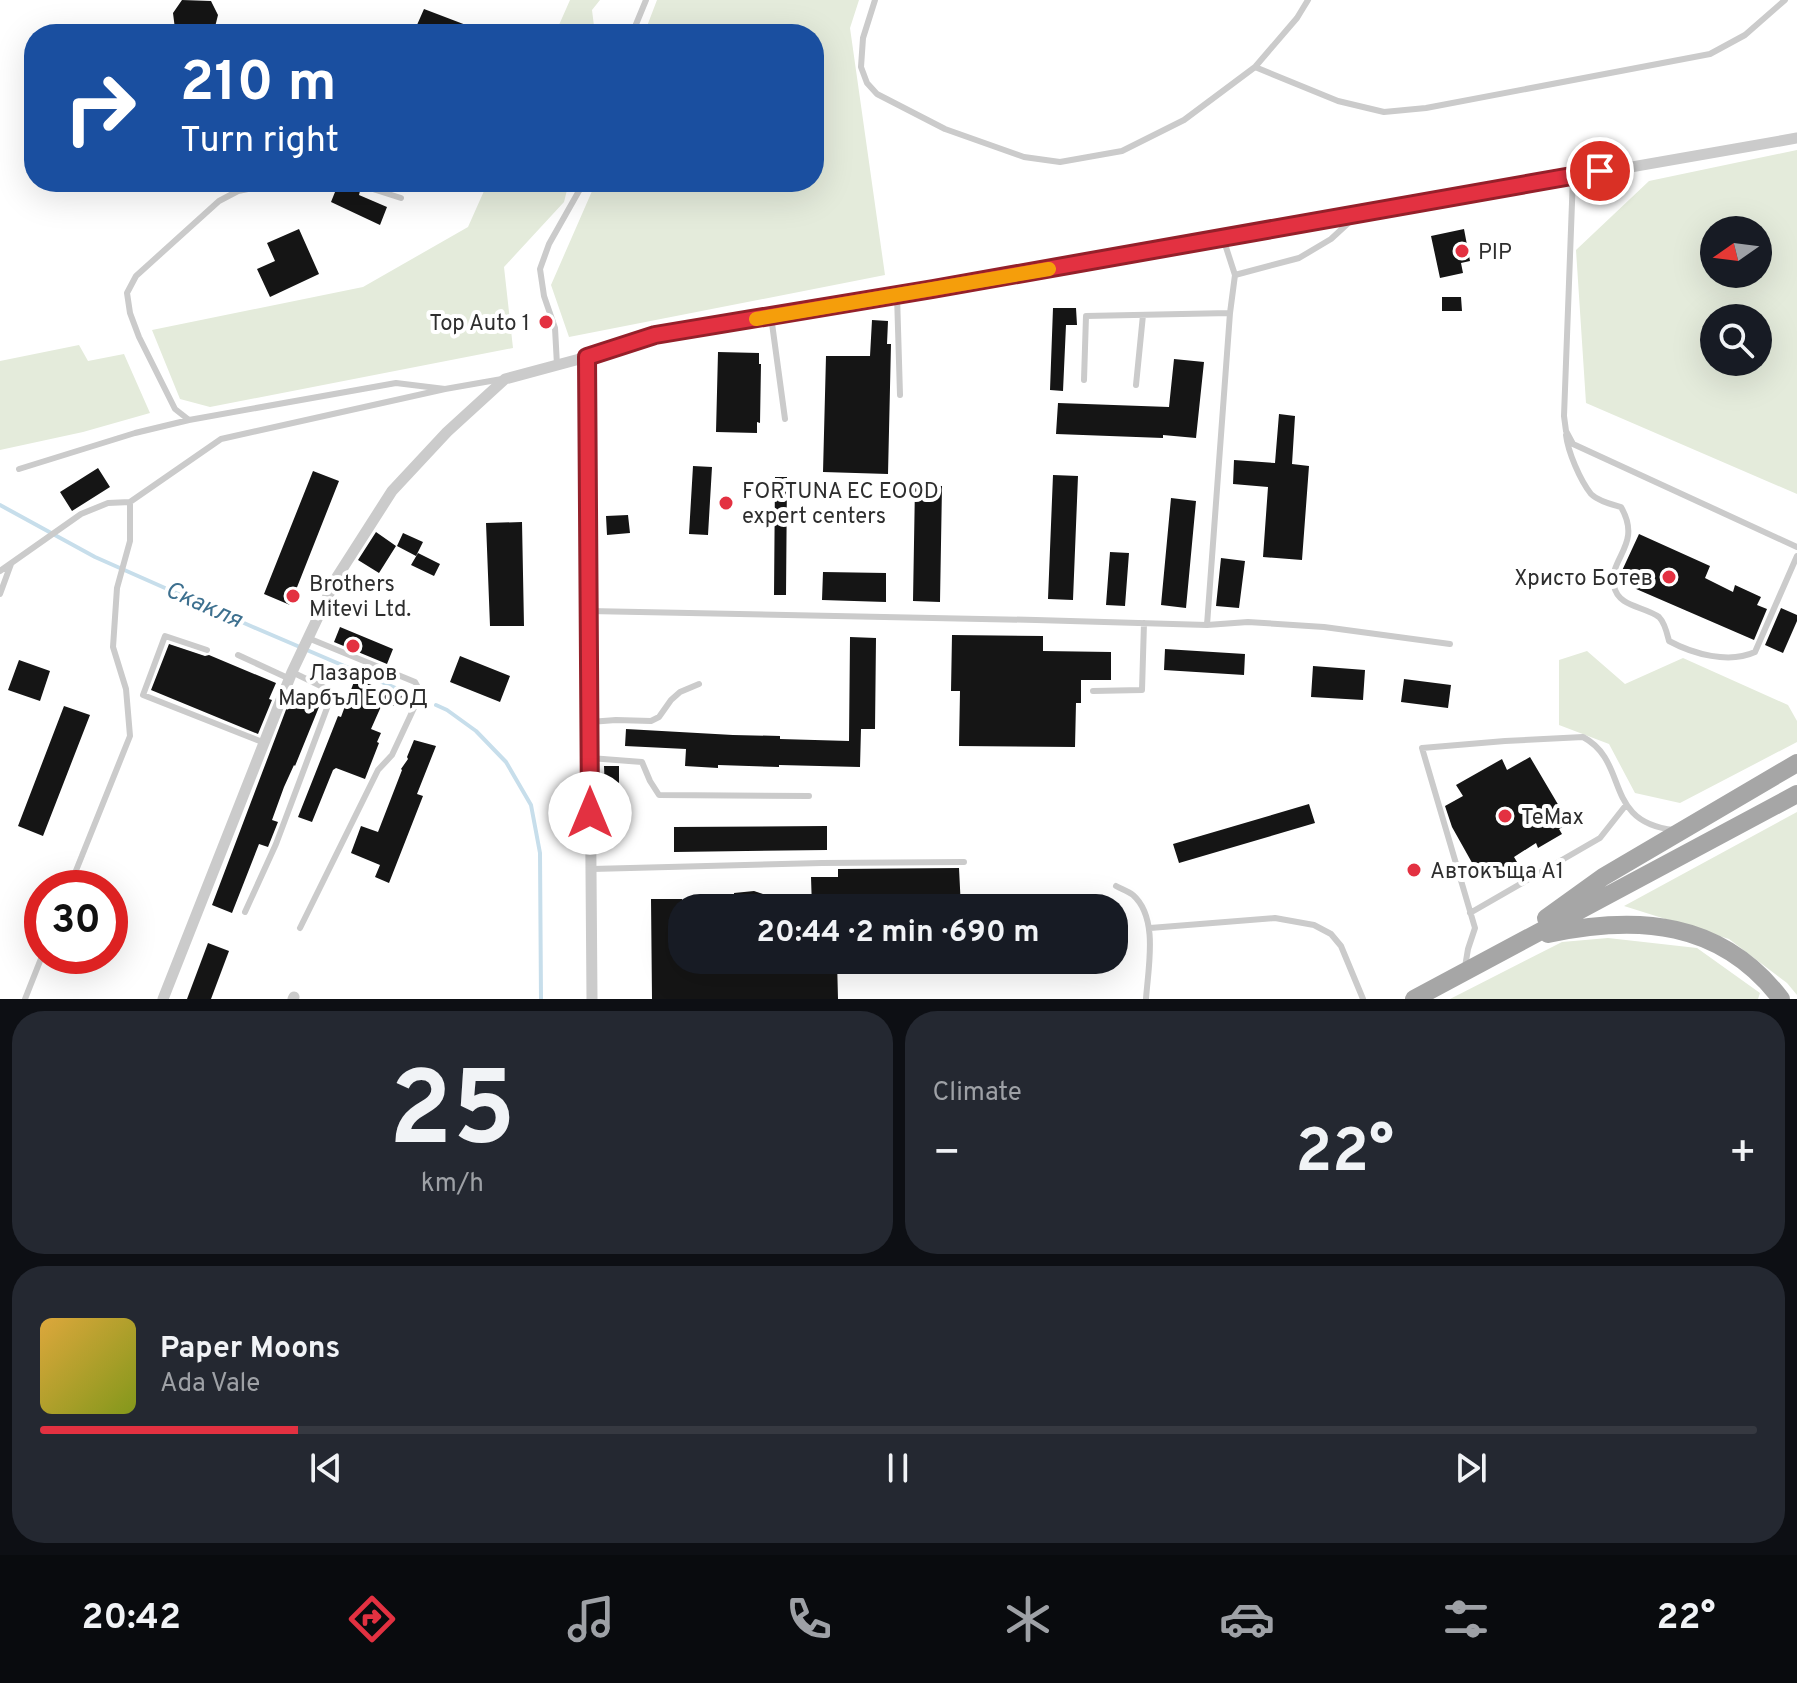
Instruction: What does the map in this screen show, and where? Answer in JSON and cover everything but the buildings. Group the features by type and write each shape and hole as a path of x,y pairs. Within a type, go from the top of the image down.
{"main road":[{"path":"1473,967 1603,877 1797,763"},
{"path":"1414,999 1797,794"},
{"path":"1526,939 1608,924 1639,923 1665,927 1722,946 1748,965 1781,999"}],"street":[{"path":"163,999 291,676 337,577 392,491 447,432 505,379 655,335 1797,138"},
{"path":"587,357 592,999"}],"lane":[{"path":"636,24 646,0"},
{"path":"875,0 863,38 861,67 867,83 877,94 945,129 1024,157 1060,162 1122,151 1184,120 1255,67 1297,18 1308,0"},
{"path":"1255,67 1338,101 1384,112 1426,108 1710,54 1745,35 1785,0"},
{"path":"1573,176 1564,416 1573,462 1592,494 1621,507 1627,517 1627,542 1614,576 1619,599 1660,618 1669,641 1684,649 1733,659 1744,657 1755,652 1797,556"},
{"path":"189,420 175,409 155,372 130,313 127,293 136,276 219,201 236,192"},
{"path":"382,192 401,198"},
{"path":"557,365 555,328 544,296 540,269 549,244 578,192"},
{"path":"1235,275 1299,258 1331,239 1359,214"},
{"path":"1207,625 1235,275 1223,238"},
{"path":"897,295 900,395"},
{"path":"1084,380 1086,316 1230,313"},
{"path":"1136,385 1143,315"},
{"path":"771,316 785,419"},
{"path":"0,571 81,514 108,503 130,502 221,439 445,389 505,379"},
{"path":"19,469 135,433 189,420 396,383 445,389"},
{"path":"1566,431 1573,444 1583,450 1797,547"},
{"path":"76,870 130,736 126,689 113,647 117,588 130,541 130,502"},
{"path":"0,594 11,564"},
{"path":"589,611 1207,625 1248,622 1324,627 1450,644"},
{"path":"1093,691 1142,690 1144,623"},
{"path":"207,650 165,636 143,695 265,743"},
{"path":"300,928 378,770 392,755 421,693 415,682 308,638"},
{"path":"238,655 333,692 276,844 245,912"},
{"path":"590,722 651,721 659,717 680,692 699,684"},
{"path":"1473,967 1468,949 1475,928 1422,748 1583,737 1602,752 1626,805 1637,818 1649,825 1682,831"},
{"path":"590,758 642,762 659,795 809,796"},
{"path":"1470,913 1600,838 1626,805"},
{"path":"591,869 964,862"},
{"path":"1116,886 1133,895 1144,911 1150,928 1146,999"},
{"path":"1150,928 1275,918 1314,925 1331,934 1341,946 1363,999"},
{"path":"25,999 35,974"}],"green space":[{"path":"570,0 600,0 592,10 594,24 559,24"},
{"path":"657,0 859,0 850,28 885,275 569,337 551,285 592,192 824,192 824,24 648,24"},
{"path":"1797,150 1797,494 1586,403 1576,250 1649,181"},
{"path":"484,192 566,192 564,202 504,267 513,348 210,407 180,399 152,330 363,287 468,227"},
{"path":"79,345 88,361 124,354 150,413 83,432 0,450 0,361"},
{"path":"1587,651 1625,684 1683,658 1788,705 1797,721 1797,742 1680,803 1635,793 1609,744 1559,725 1559,660"},
{"path":"1797,812 1797,995 1787,983 1729,939 1624,906"},
{"path":"1608,938 1697,948 1760,993 1758,999 1450,999 1562,942"}],"waterway":[{"name":"Скакля","path":"0,505 95,557 412,695"},
{"name":"Скакля","path":"436,705 476,731 506,762 531,805 540,853 541,999"}],"slow traffic":[{"path":"756,319 1049,269"}],"place":[{"name":"PIP","path":"1462,251"},
{"name":"Top Auto 1","path":"546,322"},
{"name":"FORTUNA EC EOOD expert centers","path":"726,503"},
{"name":"Христо Ботев","path":"1669,577"},
{"name":"Brothers Mitevi Ltd.","path":"293,596"},
{"name":"Лазаров Марбъл ЕООД","path":"353,646"},
{"name":"TeMax","path":"1505,816"},
{"name":"Автокъща А1","path":"1414,870"}],"route":[{"path":"590,813 587,357 655,335 1600,171"}]}
